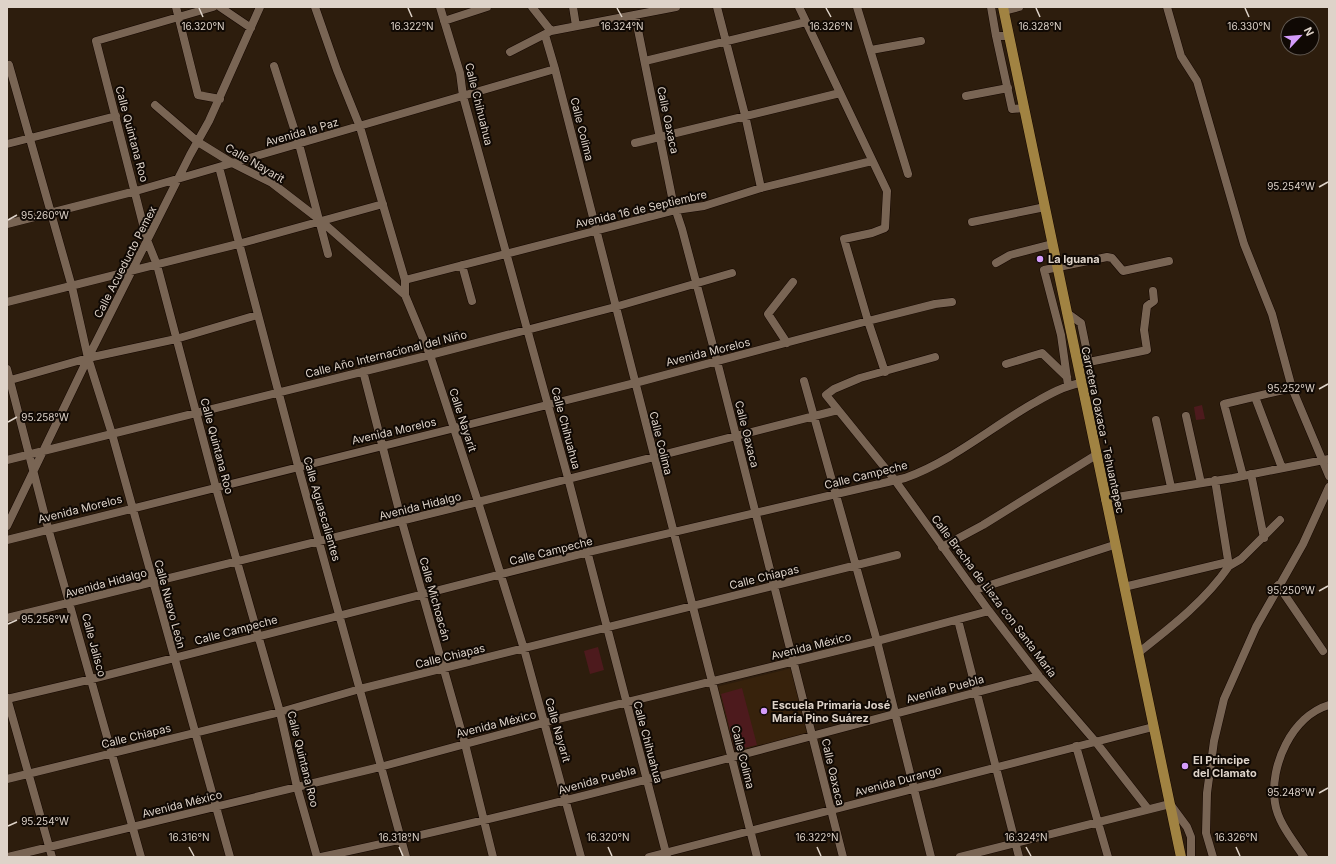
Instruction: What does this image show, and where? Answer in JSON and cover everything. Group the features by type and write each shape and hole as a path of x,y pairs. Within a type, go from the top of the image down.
{"main road":[{"name":"Carretera Oaxaca - Tehuantepec","path":"1003,9 1078,363 1114,545 1181,857"}],"street":[{"path":"176,7 198,95 220,99"},
{"path":"179,16 213,7"},
{"path":"220,7 251,28"},
{"name":"Calle Acueducto Pemex","path":"7,526 34,473 43,450 88,358 134,271 147,240 220,99 260,7"},
{"path":"315,7 337,70 360,127 405,280 404,295"},
{"name":"Calle Chihuahua","path":"440,7 460,73 463,96 508,254 588,552 666,855"},
{"path":"444,21 487,7"},
{"name":"Calle Colima","path":"532,7 548,33 653,458 757,857"},
{"path":"573,7 576,26"},
{"path":"510,52 548,33 635,15 652,9 676,7"},
{"path":"717,7 745,115 761,188"},
{"path":"799,7 887,191 885,228 872,233 844,239 868,321 885,372 935,357"},
{"path":"857,7 908,174"},
{"path":"991,7 1012,109 1024,108"},
{"path":"1003,9 1019,7"},
{"path":"1167,7 1181,56 1197,81 1244,244 1272,314 1292,388 1325,460 1329,476"},
{"name":"Calle Oaxaca","path":"635,15 676,210 756,512 843,857"},
{"name":"Calle Quintana Roo","path":"179,16 96,41 136,191 147,240 157,265 216,488 238,560 280,712 297,787 317,857"},
{"path":"645,61 806,22"},
{"path":"996,36 1009,36"},
{"path":"871,50 921,41"},
{"path":"8,65 72,286 88,358"},
{"path":"274,66 299,144 328,254"},
{"name":"Avenida la Paz","path":"7,224 136,191 556,69"},
{"path":"1004,70 1016,70"},
{"path":"966,96 1008,88"},
{"path":"634,142 840,93"},
{"name":"Calle Nayarit","path":"155,105 198,142 232,163 272,183 320,220 404,295 430,356 455,428 524,649 582,857"},
{"path":"7,144 116,116"},
{"name":"Avenida 16 de Septiembre","path":"405,280 676,210 704,206 761,188 872,161"},
{"name":"Calle Aguascalientes","path":"219,167 257,315 340,614 380,767 406,857"},
{"path":"7,302 238,244 320,220 383,204"},
{"path":"972,222 1045,207"},
{"path":"996,263 1010,254 1052,244"},
{"path":"1068,381 1061,335 1044,270 1107,257 1112,258 1123,271 1169,261"},
{"path":"462,265 472,301"},
{"name":"Calle Año Internacional del Niño","path":"7,460 363,371 430,356 527,329 615,307 732,273"},
{"path":"787,343 768,314 793,282"},
{"path":"1078,363 1147,350 1144,330 1147,306 1154,301 1153,291"},
{"name":"Avenida Morelos","path":"7,540 132,507 216,488 298,466 455,428 935,304 952,302"},
{"path":"1067,313 1081,323 1088,362"},
{"path":"9,380 88,358 176,339 257,315"},
{"path":"1006,364 1042,353 1068,381"},
{"name":"Calle Nuevo León","path":"88,358 112,434 173,658 230,857"},
{"name":"Calle Jalisco","path":"7,369 48,528 71,604 141,857"},
{"name":"Calle Michoacán","path":"363,371 402,522 465,744 493,857"},
{"name":"Calle Brecha de Lieza con Santa María","path":"885,372 860,378 834,389 826,395 894,479 1039,676 1095,741 1148,809"},
{"path":"804,381 837,493 855,565 877,641 931,857"},
{"name":"Calle Campeche","path":"7,699 92,679 340,614 423,595 588,552 924,471 945,461 1021,410 1068,381 1081,382"},
{"path":"1264,538 1247,475 1224,404 1292,388"},
{"path":"1255,397 1282,468"},
{"name":"Avenida Hidalgo","path":"7,618 71,604 238,560 402,522 568,478 653,458 838,410"},
{"path":"1186,416 1201,483"},
{"path":"1156,420 1171,487"},
{"path":"942,546 1002,513 1096,454"},
{"path":"1105,499 1325,460"},
{"path":"1138,653 1188,612 1211,590 1228,564 1215,480"},
{"path":"1213,857 1206,833 1207,793 1214,741 1224,699 1256,627 1278,585 1303,544 1329,487"},
{"path":"1124,587 1228,564 1241,559 1264,538 1280,520"},
{"path":"975,590 1114,545"},
{"name":"Calle Chiapas","path":"7,779 280,712 360,689 897,555"},
{"path":"1278,585 1323,651"},
{"name":"Avenida México","path":"8,857 380,767 545,723 794,662 990,611"},
{"path":"958,620 1020,857"},
{"name":"Avenida Puebla","path":"321,857 401,840 567,799 1039,676"},
{"path":"7,699 52,857"},
{"path":"1304,857 1287,833 1275,803 1275,772 1284,749 1295,730 1306,717 1329,705"},
{"name":"Avenida Durango","path":"649,857 666,855 750,830 831,811 914,788 1153,727"},
{"path":"1076,746 1108,857"},
{"path":"960,857 1170,804 1187,827 1191,837 1191,857"},
{"path":"1191,837 1206,833"}],"shaded area":[{"path":"1202,405 1205,419 1196,420 1194,407"},
{"path":"598,647 604,670 590,674 584,651"},
{"name":"Escuela Primaria José María Pino Suárez","path":"792,668 810,735 735,753 716,687"},
{"path":"742,688 757,745 735,750 721,694"}],"place":[{"name":"La Iguana","path":"1040,259"},
{"name":"Escuela Primaria José María Pino Suárez","path":"764,711"},
{"name":"El Principe del Clamato","path":"1185,766"}]}
